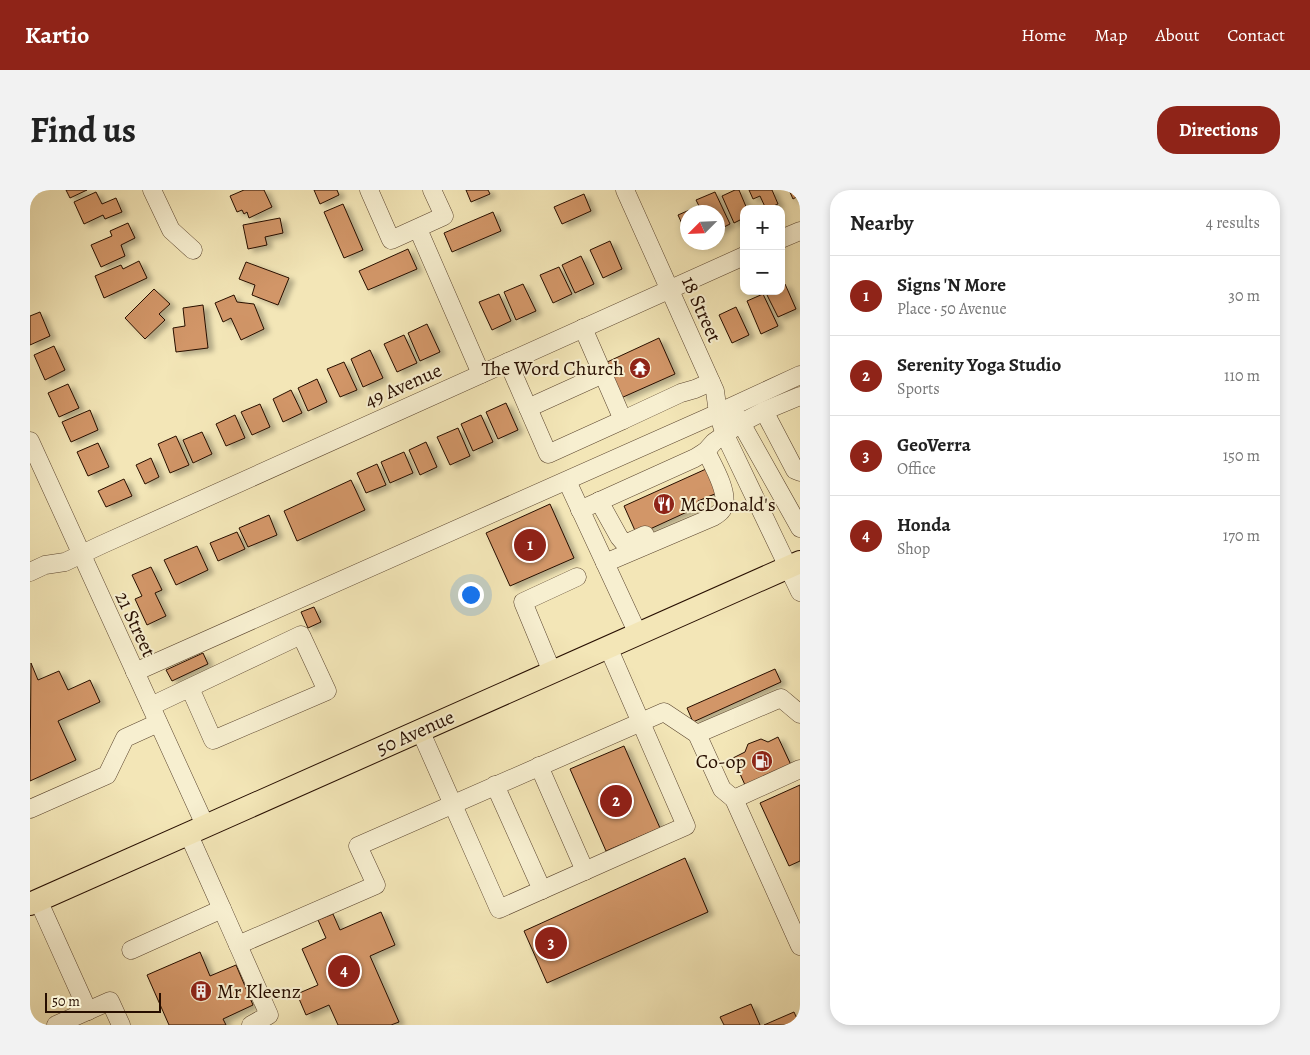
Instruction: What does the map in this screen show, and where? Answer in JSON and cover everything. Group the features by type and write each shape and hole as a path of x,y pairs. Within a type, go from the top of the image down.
{"main road":[{"name":"50 Avenue","path":"34,902 794,564"}],"street":[{"path":"152,190 171,230 193,250"},
{"path":"369,190 391,240 444,216 432,190"},
{"name":"18 Street","path":"625,190 724,410 725,435 794,564 800,592"},
{"path":"418,229 481,374"},
{"path":"785,237 800,231"},
{"name":"49 Avenue","path":"30,572 45,565 65,562 740,258"},
{"path":"583,328 623,420"},
{"path":"508,362 548,454 681,393 713,387"},
{"path":"528,408 603,374"},
{"path":"135,672 800,376"},
{"path":"589,506 696,458 714,442 741,423 764,411 798,402"},
{"name":"18 Street","path":"724,410 741,423 800,528"},
{"path":"764,411 794,470 800,472"},
{"name":"21 Street","path":"30,441 151,706 196,829 222,910 269,1015 251,1025"},
{"path":"605,563 713,517 722,511 724,505 723,490 706,450"},
{"path":"567,480 625,544 724,499"},
{"path":"589,506 605,563 638,634"},
{"path":"552,672 523,602 578,577"},
{"path":"151,706 301,635 327,691 212,740 190,688"},
{"path":"420,730 499,909 686,826 608,647"},
{"path":"697,734 781,698 800,714"},
{"path":"238,945 376,885 358,846 664,712 697,734 722,789 734,799 800,946"},
{"path":"30,809 107,775 125,738 158,723"},
{"path":"539,766 585,871"},
{"path":"734,799 800,769"},
{"path":"495,786 542,890"},
{"path":"34,902 88,1011"},
{"path":"131,950 222,910"},
{"path":"56,1025 110,1001 121,1025"}],"building":[{"path":"66,190 87,190 70,198"},
{"path":"244,190 264,190 272,207 249,218 247,212 244,214 242,210 237,212 230,196"},
{"path":"314,190 337,190 339,195 320,204"},
{"path":"466,190 488,190 490,194 471,202"},
{"path":"739,190 745,205 740,205 740,220 734,223 722,196"},
{"path":"749,190 772,190 778,204 764,205 760,196 753,199"},
{"path":"789,190 800,190 800,195 793,199"},
{"path":"96,192 102,204 116,198 122,212 105,219 103,215 84,224 74,202"},
{"path":"715,192 721,205 698,205 696,200"},
{"path":"584,194 591,211 562,224 554,207"},
{"path":"343,204 363,250 344,258 324,212"},
{"path":"493,212 501,231 452,252 444,233"},
{"path":"725,213 730,224 725,226"},
{"path":"280,218 283,233 265,237 267,245 248,249 243,225"},
{"path":"128,223 135,238 121,245 125,256 101,267 91,245 112,236 110,231"},
{"path":"610,241 622,269 603,278 590,250"},
{"path":"408,249 417,269 368,290 359,271"},
{"path":"581,256 594,284 575,293 562,265"},
{"path":"139,261 147,278 104,298 95,276 121,265 123,269"},
{"path":"246,262 289,278 278,305 252,295 255,285 239,279"},
{"path":"559,267 572,294 553,303 540,275"},
{"path":"523,284 536,311 516,320 504,292"},
{"path":"785,284 796,309 778,317 767,295 785,295"},
{"path":"154,289 170,304 159,314 165,320 145,339 125,318"},
{"path":"499,294 511,321 492,330 479,302"},
{"path":"234,295 237,302 254,304 264,329 241,340 231,318 223,322 215,303"},
{"path":"763,295 778,326 761,334 747,301"},
{"path":"203,305 208,348 176,352 173,328 185,326 183,308"},
{"path":"736,307 749,335 732,343 719,315"},
{"path":"40,312 50,336 30,345 30,316"},
{"path":"427,324 440,352 420,361 408,333"},
{"path":"404,335 417,363 397,372 384,344"},
{"name":"The Word Church","path":"659,338 675,374 621,398 605,363"},
{"path":"54,346 65,370 45,380 34,355"},
{"path":"370,350 383,378 363,387 351,359"},
{"path":"344,362 357,390 340,397 327,369"},
{"path":"317,379 327,402 308,411 298,388"},
{"path":"68,384 79,408 59,417 48,393"},
{"path":"291,390 302,413 283,422 273,399"},
{"path":"506,403 518,430 498,439 486,412"},
{"path":"260,404 270,427 252,435 241,412"},
{"path":"90,410 98,430 71,442 62,422"},
{"path":"235,415 245,438 226,446 216,424"},
{"path":"481,415 493,442 473,451 461,424"},
{"path":"458,428 470,456 450,465 437,437"},
{"path":"202,432 212,454 193,463 183,440"},
{"path":"176,436 189,465 170,473 158,444"},
{"path":"426,442 437,467 420,475 409,450"},
{"path":"98,443 109,467 88,476 77,452"},
{"path":"404,452 413,473 390,483 381,462"},
{"path":"151,458 159,477 145,484 136,465"},
{"path":"377,464 386,485 366,493 357,473"},
{"name":"McDonald's","path":"706,469 717,493 698,501 700,506 637,535 624,506"},
{"path":"124,479 132,496 106,507 98,491"},
{"path":"351,480 365,510 297,541 284,511"},
{"path":"550,504 574,558 510,586 486,533"},
{"path":"269,515 277,535 248,547 239,528"},
{"path":"237,532 245,549 218,561 210,543"},
{"path":"197,546 208,570 176,585 164,560"},
{"path":"151,567 162,590 155,593 166,616 147,625 135,599 142,596 132,575"},
{"path":"314,607 321,622 308,628 301,612"},
{"path":"203,653 208,664 172,681 166,670"},
{"path":"31,663 38,680 59,671 68,690 90,680 100,702 58,721 76,760 30,781"},
{"path":"775,669 781,682 693,722 687,708"},
{"name":"Co-op","path":"778,737 791,765 745,785 733,758 745,752 748,744 761,739 768,742"},
{"path":"624,746 660,828 606,851 570,769"},
{"path":"800,785 800,861 789,866 760,803"},
{"path":"685,858 708,912 547,983 524,931"},
{"path":"381,912 395,945 370,956 399,1022 391,1025 338,1025 329,1005 306,1015 297,994 318,985 302,949 326,938 318,920 333,914 340,930"},
{"name":"Mr Kleenz","path":"200,952 210,976 236,965 253,1005 223,1019 226,1025 169,1025 147,975"},
{"path":"751,1004 760,1025 724,1025 720,1017"},
{"path":"794,1012 800,1025 764,1025"}],"place":[{"name":"The Word Church","path":"640,368"},
{"name":"McDonald's","path":"664,504"},
{"name":"Signs 'N More","path":"530,545"},
{"name":"Co-op","path":"762,761"},
{"name":"Serenity Yoga Studio","path":"616,801"},
{"name":"GeoVerra","path":"551,943"},
{"name":"Honda","path":"344,971"},
{"name":"Mr Kleenz","path":"201,991"}]}
